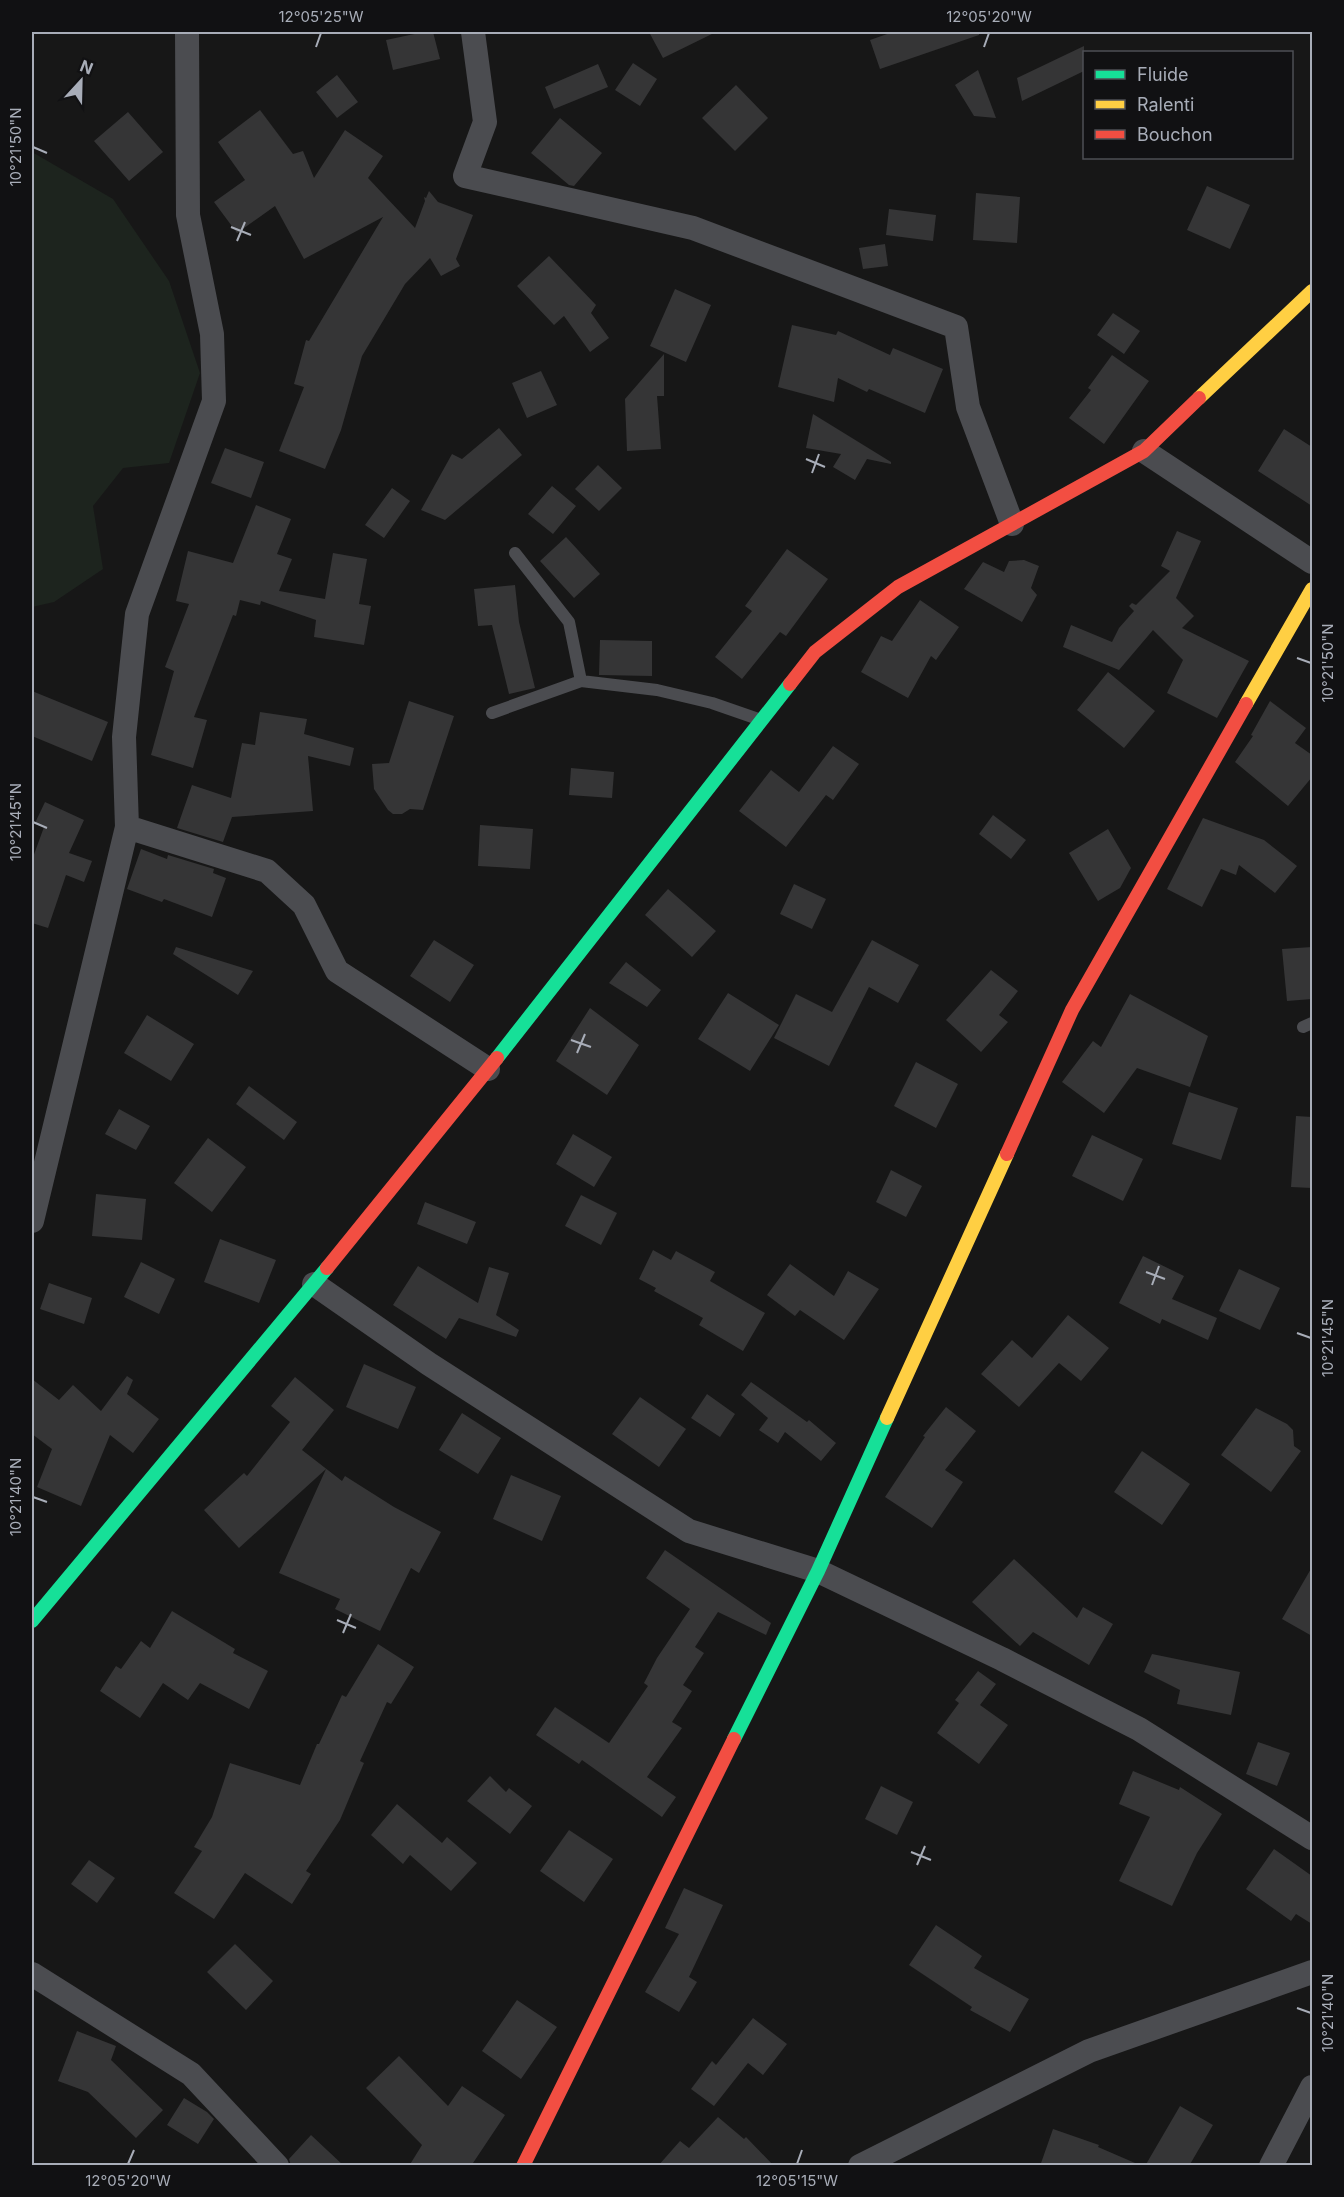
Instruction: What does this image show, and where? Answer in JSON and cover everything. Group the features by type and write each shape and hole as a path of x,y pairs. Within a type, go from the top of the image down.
{"street":[{"path":"32,1221 128,827 124,737 137,614 214,401 212,334 188,215 187,32"},
{"path":"472,32 485,122 465,176 693,228 956,327 968,407 1012,524"},
{"path":"32,1621 314,1284 488,1069 815,652 898,587 1144,451 1312,291"},
{"path":"1144,451 1312,562"},
{"path":"524,2166 818,1571 1072,1010 1312,588"},
{"path":"128,827 267,871 304,905 337,971 488,1069"},
{"path":"314,1284 429,1364 689,1531 818,1571 1002,1659 1139,1729 1312,1838"},
{"path":"860,2166 1089,2051 1312,1972"},
{"path":"32,1974 191,2074 277,2166"},
{"path":"1271,2166 1312,2087"}],"lane":[{"path":"515,553 569,622 581,681"},
{"path":"492,713 581,681 657,690 712,703 762,720"}],"shaded area":[{"path":"32,152 113,199 169,281 200,373 169,463 123,468 93,506 103,569 54,602 32,607"}],"building":[{"path":"433,32 440,59 393,70 386,40"},
{"path":"649,32 716,32 663,58"},
{"path":"893,32 979,32 979,35 880,69 870,40"},
{"path":"1084,46 1083,71 1022,101 1017,78"},
{"path":"633,63 657,79 640,106 615,90"},
{"path":"598,64 608,87 554,109 545,87"},
{"path":"978,70 996,118 974,116 955,85"},
{"path":"337,75 358,102 337,118 316,92"},
{"path":"736,85 768,118 735,151 702,118"},
{"path":"260,110 293,154 303,151 314,178 345,130 383,156 368,178 415,228 425,201 424,197 426,198 429,191 438,202 473,215 456,259 460,266 441,276 430,258 405,284 362,356 341,430 325,469 279,451 304,387 294,384 306,340 309,341 383,217 304,259 275,206 237,233 214,202 245,180 218,142"},
{"path":"128,112 163,152 129,181 94,141"},
{"path":"560,118 602,153 574,186 569,185 531,153"},
{"path":"1207,186 1250,205 1230,249 1187,230"},
{"path":"976,193 1020,197 1017,243 973,240"},
{"path":"889,209 936,215 933,241 886,235"},
{"path":"885,244 888,266 863,269 859,248"},
{"path":"549,256 596,305 591,313 609,338 590,352 564,316 554,325 517,286"},
{"path":"675,289 711,305 686,362 650,346"},
{"path":"1113,313 1140,331 1124,354 1097,335"},
{"path":"792,325 836,335 838,331 890,355 893,348 943,369 925,413 869,389 867,392 838,378 834,402 778,387"},
{"path":"664,354 664,396 657,396 661,449 627,451 625,399"},
{"path":"1112,355 1149,381 1104,444 1069,418 1091,390 1088,388"},
{"path":"541,371 557,405 527,418 512,383"},
{"path":"813,414 891,464 867,459 855,480 833,467 841,454 806,448"},
{"path":"499,428 522,455 445,520 421,510 452,454 462,459"},
{"path":"1284,429 1312,447 1312,506 1258,471"},
{"path":"225,448 264,462 251,498 211,483"},
{"path":"598,465 622,488 599,511 575,489"},
{"path":"552,486 576,506 553,534 528,514"},
{"path":"392,488 410,501 384,538 365,525"},
{"path":"256,505 291,519 277,554 292,559 279,591 325,599 333,553 367,559 359,604 371,606 364,645 314,637 316,620 261,601 260,605 240,600 236,616 233,615 194,717 207,720 193,768 151,755 174,671 165,667 189,604 176,601 188,551 233,563"},
{"path":"1177,531 1201,541 1176,598 1194,616 1182,628 1249,661 1217,718 1167,693 1183,660 1153,630 1119,670 1063,647 1071,625 1112,642 1119,628 1134,611 1129,606 1132,603 1136,605 1170,571 1161,566"},
{"path":"566,537 600,574 574,598 540,561"},
{"path":"787,549 828,579 786,636 780,632 742,679 715,657 752,611 745,606"},
{"path":"1024,560 1039,566 1031,588 1037,595 1022,622 964,589 983,562 1004,572 1009,561"},
{"path":"515,585 519,622 535,688 509,694 492,625 478,626 474,589"},
{"path":"920,600 959,627 936,660 931,656 908,698 861,672 881,636 892,641"},
{"path":"600,640 652,641 652,676 599,675"},
{"path":"1108,672 1155,711 1124,748 1077,710"},
{"path":"32,691 108,722 92,761 32,736"},
{"path":"409,701 454,716 423,810 410,809 402,814 393,814 374,789 372,764 389,763"},
{"path":"1270,701 1306,728 1295,743 1312,755 1312,777 1288,806 1235,762 1253,736 1251,735"},
{"path":"260,712 307,719 304,734 354,748 350,766 308,756 313,811 232,817 223,842 177,828 192,785 231,798 242,743 255,745"},
{"path":"833,746 859,764 833,800 826,795 786,847 739,811 771,770 799,792"},
{"path":"571,768 614,772 612,798 569,795"},
{"path":"45,802 84,820 69,853 92,861 84,882 66,875 48,928 32,923 32,860 44,827 35,823"},
{"path":"993,815 1026,840 1011,859 979,834"},
{"path":"1203,818 1264,840 1297,866 1275,893 1239,865 1236,875 1221,869 1202,907 1167,889"},
{"path":"480,825 533,829 530,869 478,866"},
{"path":"1108,829 1131,868 1120,888 1098,901 1069,853"},
{"path":"141,849 167,859 168,855 214,869 213,873 226,878 212,917 164,899 162,902 127,889"},
{"path":"794,884 826,899 812,929 780,914"},
{"path":"668,889 716,931 692,957 645,915"},
{"path":"434,940 474,965 450,1002 410,976"},
{"path":"872,940 919,965 898,1003 869,987 829,1066 774,1038 796,994 832,1012"},
{"path":"176,947 253,971 238,995 173,954"},
{"path":"1312,947 1312,999 1287,1001 1282,949"},
{"path":"626,962 661,990 647,1007 609,983"},
{"path":"991,970 1018,991 999,1015 1008,1022 981,1052 946,1020"},
{"path":"728,993 779,1025 750,1071 698,1039"},
{"path":"1130,994 1208,1036 1190,1087 1137,1068 1104,1113 1062,1082 1093,1041 1101,1047"},
{"path":"590,1008 639,1045 607,1095 556,1061"},
{"path":"147,1015 194,1044 171,1081 124,1053"},
{"path":"916,1062 958,1084 936,1128 894,1106"},
{"path":"249,1086 297,1122 284,1140 236,1104"},
{"path":"1189,1092 1238,1108 1221,1160 1172,1144"},
{"path":"119,1109 150,1126 136,1150 105,1134"},
{"path":"1296,1116 1312,1117 1312,1188 1291,1187"},
{"path":"573,1134 612,1157 594,1187 556,1164"},
{"path":"1092,1135 1143,1159 1123,1201 1072,1176"},
{"path":"208,1138 246,1167 212,1212 174,1183"},
{"path":"891,1170 922,1186 906,1217 876,1202"},
{"path":"96,1194 146,1199 142,1240 92,1236"},
{"path":"581,1195 617,1213 601,1245 565,1226"},
{"path":"425,1202 476,1222 467,1244 417,1224"},
{"path":"220,1239 276,1260 259,1303 204,1282"},
{"path":"653,1250 671,1260 676,1251 715,1272 710,1281 765,1313 743,1351 699,1325 703,1318 654,1291 656,1288 639,1279"},
{"path":"1143,1256 1184,1276 1172,1299 1217,1318 1208,1340 1162,1319 1160,1324 1119,1303"},
{"path":"141,1262 175,1279 159,1314 124,1297"},
{"path":"790,1264 834,1296 848,1271 879,1289 844,1340 800,1310 795,1316 767,1295"},
{"path":"418,1266 478,1303 489,1267 509,1273 496,1315 519,1330 516,1337 459,1318 446,1339 393,1305"},
{"path":"1239,1269 1280,1288 1260,1330 1219,1311"},
{"path":"49,1283 92,1298 84,1324 40,1309"},
{"path":"1068,1315 1109,1348 1081,1381 1059,1363 1019,1407 981,1374 1012,1340 1032,1358"},
{"path":"364,1364 416,1387 398,1429 346,1407"},
{"path":"127,1376 133,1380 127,1394 159,1419 133,1453 110,1435 81,1506 37,1487 52,1449 32,1434 32,1379 59,1400 73,1385 101,1411"},
{"path":"295,1377 334,1410 302,1450 342,1481 345,1476 394,1507 441,1532 419,1573 411,1568 380,1631 335,1609 340,1599 279,1573 326,1469 239,1548 204,1510 244,1473 247,1476 290,1422 271,1406"},
{"path":"751,1382 807,1422 809,1420 836,1443 821,1461 785,1432 778,1443 759,1430 768,1418 741,1395"},
{"path":"707,1394 735,1414 720,1437 691,1418"},
{"path":"640,1397 686,1429 659,1467 612,1434"},
{"path":"946,1407 976,1431 945,1470 963,1482 932,1528 885,1497 925,1437 923,1436"},
{"path":"1256,1408 1287,1424 1293,1430 1294,1446 1301,1451 1271,1492 1221,1455"},
{"path":"462,1413 501,1438 478,1474 439,1450"},
{"path":"1142,1451 1190,1484 1162,1525 1114,1492"},
{"path":"511,1475 561,1496 542,1541 493,1519"},
{"path":"665,1550 771,1623 766,1635 718,1612 695,1647 704,1653 683,1685 692,1691 672,1722 682,1728 647,1777 676,1797 662,1817 582,1760 579,1764 536,1735 555,1707 609,1743 648,1686 644,1683 657,1658 690,1609 646,1578"},
{"path":"1014,1559 1077,1618 1083,1607 1113,1624 1089,1665 1033,1632 1020,1646 972,1602"},
{"path":"1312,1567 1312,1636 1282,1619"},
{"path":"172,1611 235,1649 233,1653 268,1671 249,1709 200,1683 188,1700 163,1683 140,1718 100,1691 116,1666 121,1669 141,1641 150,1648"},
{"path":"378,1644 414,1667 391,1704 387,1702 360,1761 364,1763 340,1820 306,1871 311,1874 292,1904 245,1873 214,1919 174,1893 202,1851 194,1847 212,1817 230,1763 300,1785 317,1744 342,1695 346,1697"},
{"path":"1152,1654 1240,1672 1231,1715 1177,1704 1180,1690 1144,1672"},
{"path":"978,1671 996,1684 980,1705 1008,1725 979,1764 937,1733 959,1703 955,1700"},
{"path":"1258,1742 1290,1753 1277,1786 1246,1774"},
{"path":"1133,1771 1179,1790 1180,1787 1222,1814 1197,1853 1172,1906 1119,1881 1150,1817 1119,1804"},
{"path":"490,1776 506,1792 509,1788 532,1806 510,1834 467,1801"},
{"path":"881,1786 913,1802 897,1835 865,1819"},
{"path":"397,1804 442,1843 447,1837 477,1863 451,1891 410,1855 403,1864 371,1835"},
{"path":"569,1830 613,1859 584,1902 540,1871"},
{"path":"1274,1849 1312,1876 1312,1924 1296,1914 1291,1921 1246,1889"},
{"path":"89,1860 115,1878 97,1903 71,1884"},
{"path":"684,1888 723,1905 689,1977 697,1982 679,2012 645,1992 679,1934 665,1928"},
{"path":"936,1925 982,1956 974,1968 1029,1999 1010,2032 970,2010 972,2007 909,1965"},
{"path":"235,1944 273,1981 246,2010 207,1972"},
{"path":"517,2000 557,2027 521,2079 482,2051"},
{"path":"753,2018 787,2044 763,2075 748,2063 714,2106 691,2089 712,2061 716,2065"},
{"path":"77,2031 116,2046 111,2060 163,2110 136,2138 88,2092 58,2081"},
{"path":"399,2056 448,2106 462,2086 505,2115 471,2166 409,2166 422,2145 366,2088"},
{"path":"184,2098 214,2119 198,2144 167,2125"},
{"path":"1180,2106 1213,2125 1189,2166 1145,2166"},
{"path":"718,2117 744,2139 746,2137 774,2166 658,2166 680,2141 689,2148"},
{"path":"1053,2129 1099,2145 1098,2147 1142,2166 1040,2166"},
{"path":"311,2135 344,2166 291,2166 289,2159"}],"traffic: fast":[{"path":"497,1058 790,684"},
{"path":"32,1621 327,1268"},
{"path":"734,1739 818,1571 887,1418"}],"traffic: slow":[{"path":"1199,398 1312,291"},
{"path":"1246,704 1312,589"},
{"path":"887,1418 1007,1154"}],"traffic: jam":[{"path":"790,684 815,652 898,587 1144,451 1199,398"},
{"path":"1007,1154 1072,1010 1246,704"},
{"path":"327,1268 497,1058"},
{"path":"523,2166 734,1739"}]}
